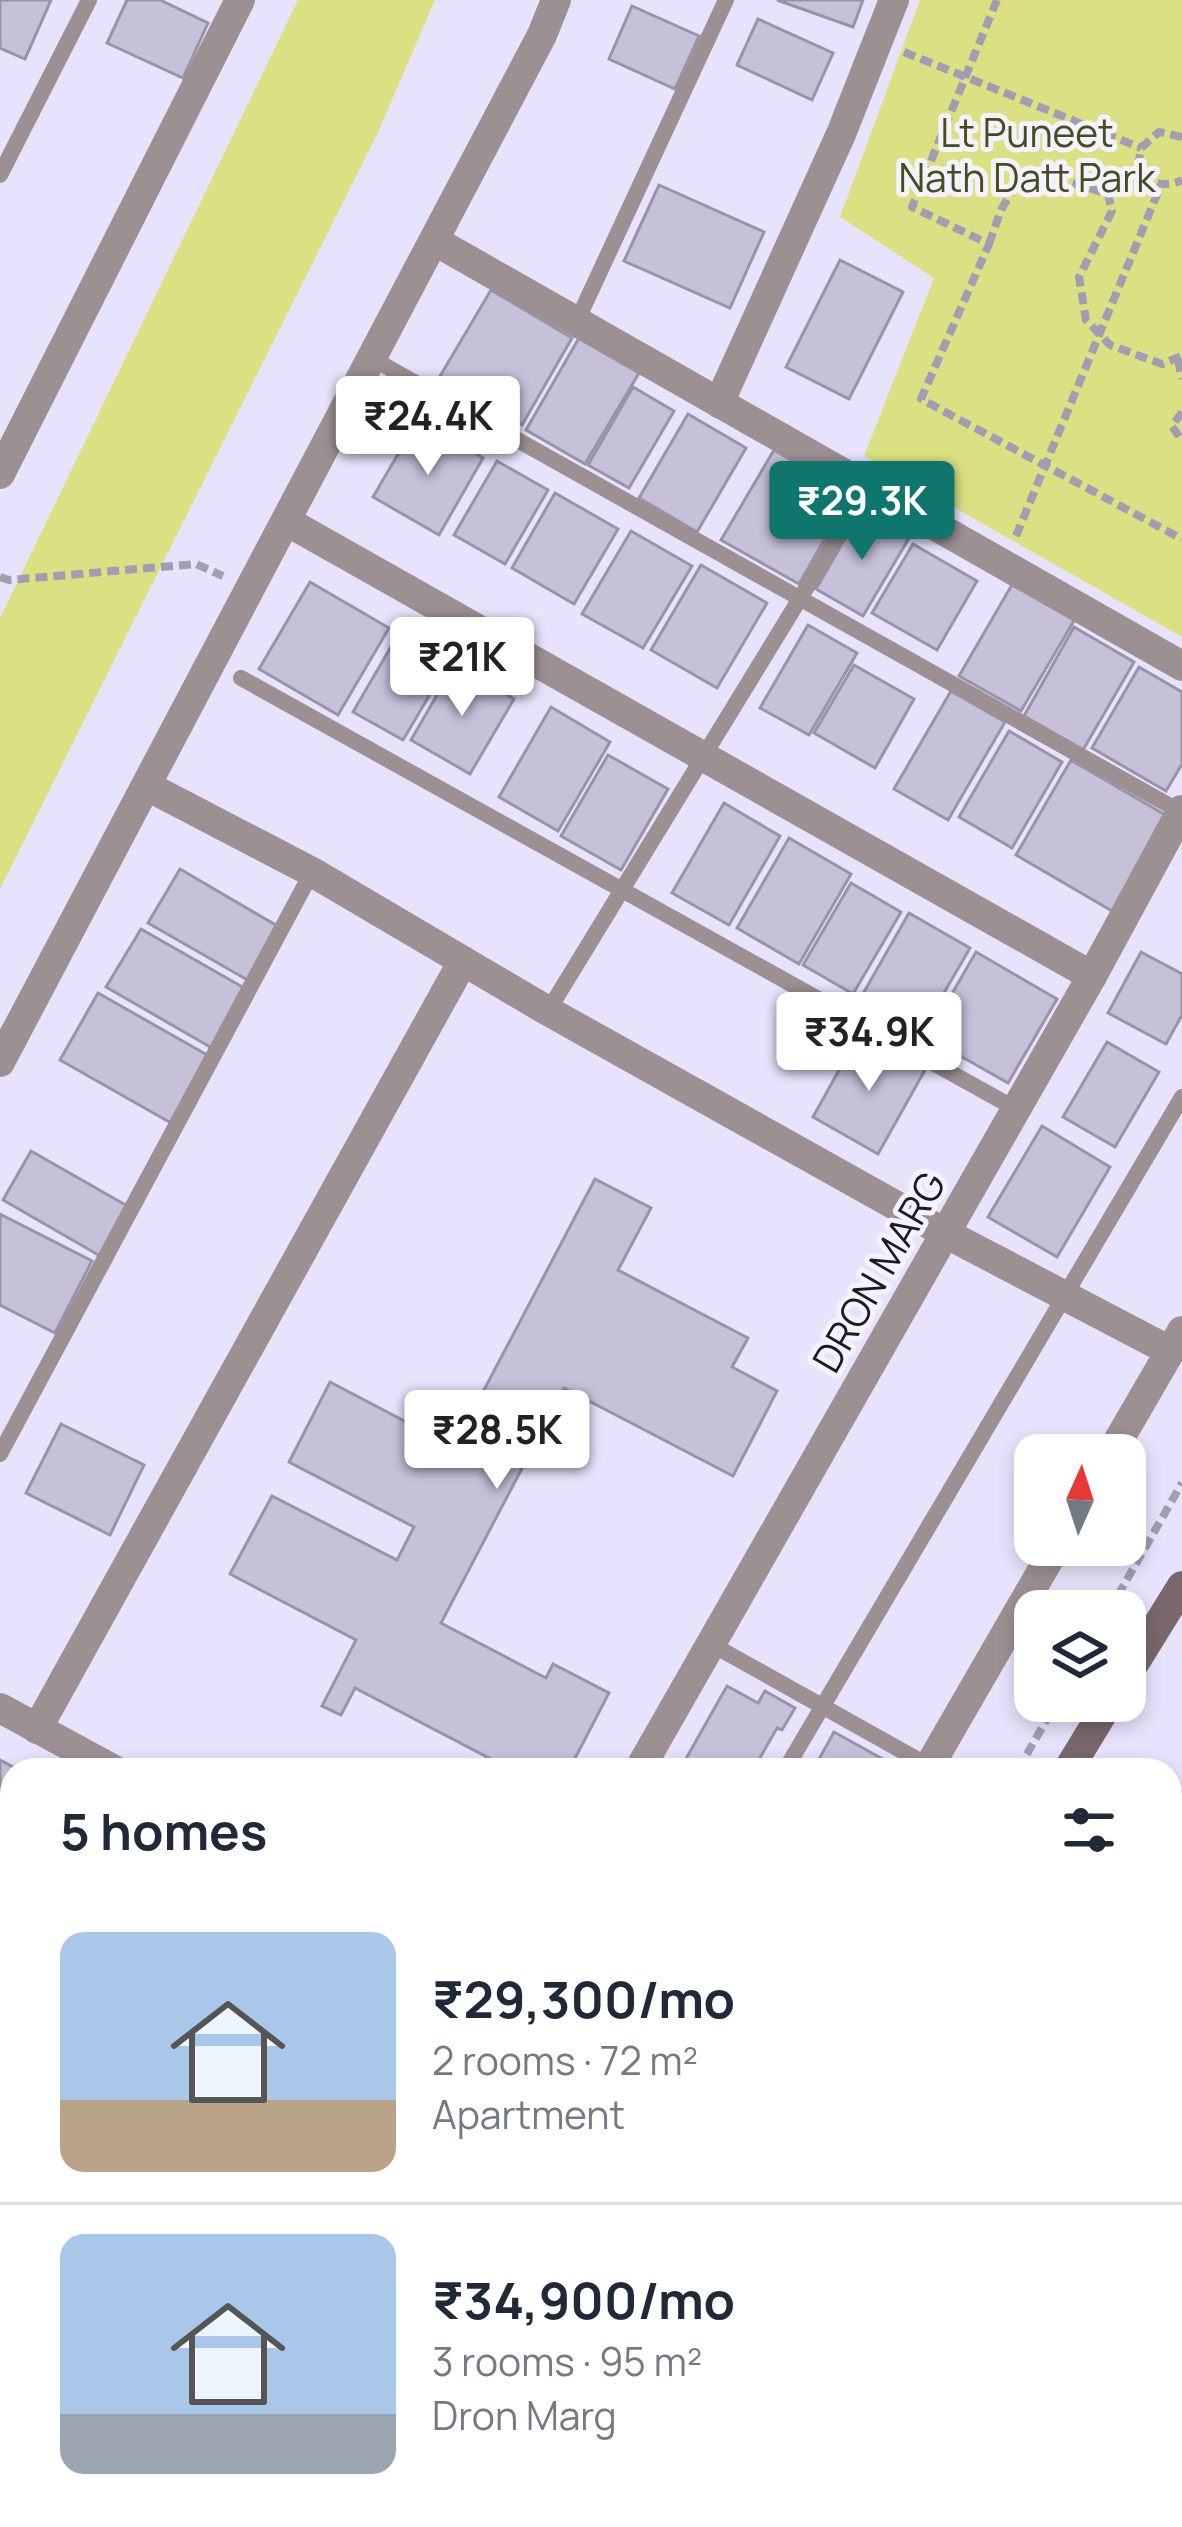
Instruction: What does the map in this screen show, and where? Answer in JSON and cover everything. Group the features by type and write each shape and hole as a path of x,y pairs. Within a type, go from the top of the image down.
{"main road":[{"path":"1146,1644 1182,1586"},
{"path":"1075,1758 1097,1722"}],"street":[{"path":"0,474 239,0"},
{"path":"0,1063 435,241 556,0"},
{"path":"719,403 841,134 894,0"},
{"path":"435,241 1182,666"},
{"path":"288,522 1093,976"},
{"path":"213,662 241,678"},
{"path":"147,786 312,872 548,1011 945,1233 1063,1294 1176,1341 1122,1434"},
{"name":"DRON MARG","path":"646,1758 1093,976 1181,811"},
{"path":"37,1729 463,961"},
{"path":"934,1758 1046,1566"},
{"path":"0,1708 91,1758"}],"lane":[{"path":"0,175 89,0"},
{"path":"577,321 725,0"},
{"path":"373,359 1181,811"},
{"path":"548,1011 868,487"},
{"path":"241,678 1016,1109"},
{"path":"0,1454 312,872"},
{"path":"792,1758 1182,1096"},
{"path":"712,1644 911,1758"}],"path":[{"path":"988,244 912,207 998,0"},
{"path":"878,41 1142,148"},
{"path":"1182,120 1179,136 1159,133 1142,148 1142,171 1161,185 1182,180"},
{"path":"1182,379 1180,358 1162,364 1111,346 1086,320 1079,277 1112,211 1108,194 1047,175 1018,181 1001,210 921,399 1182,539"},
{"path":"1003,565 1161,185"},
{"path":"1182,412 1172,427 1182,440"},
{"path":"0,577 196,564"},
{"path":"1121,1590 1182,1483"},
{"path":"1025,1758 1045,1722"}],"green space":[{"path":"298,0 435,0 379,130 0,889 0,618"},
{"name":"Lt Puneet Nath Datt Park","path":"920,0 1182,0 1182,637 864,456 934,278 840,217"}],"building":[{"path":"0,0 51,0 25,59 0,48"},
{"path":"127,0 160,0 208,23 183,78 107,43"},
{"path":"777,0 863,0 853,27"},
{"path":"632,6 699,36 675,89 609,59"},
{"path":"758,19 833,53 812,100 737,65"},
{"path":"659,185 764,232 730,308 624,261"},
{"path":"840,260 903,292 849,399 786,367"},
{"path":"491,290 572,338 522,425 439,378"},
{"path":"579,338 639,373 585,464 526,430"},
{"path":"633,387 674,411 629,488 588,465"},
{"path":"688,414 746,448 697,532 639,498"},
{"path":"418,420 483,458 439,535 373,497"},
{"path":"774,450 850,495 799,584 721,540"},
{"path":"497,461 548,490 505,564 454,535"},
{"path":"555,493 618,529 574,604 512,568"},
{"path":"861,511 909,538 863,616 816,589"},
{"path":"631,531 692,566 643,648 582,614"},
{"path":"913,544 977,581 937,650 872,613"},
{"path":"701,565 767,603 717,688 651,650"},
{"path":"310,582 389,628 338,715 259,669"},
{"path":"1013,583 1075,619 1021,711 959,676"},
{"path":"808,625 857,653 809,735 760,708"},
{"path":"1074,627 1134,662 1083,750 1024,716"},
{"path":"399,633 449,662 403,740 353,712"},
{"path":"455,664 514,699 470,774 411,740"},
{"path":"854,665 914,699 875,768 814,733"},
{"path":"1139,667 1182,692 1182,764 1166,791 1092,748"},
{"path":"951,691 1005,722 948,820 894,789"},
{"path":"551,707 610,742 558,831 499,797"},
{"path":"1009,731 1062,762 1012,848 959,817"},
{"path":"608,755 668,789 621,870 561,836"},
{"path":"1071,760 1167,816 1112,911 1016,855"},
{"path":"724,803 780,836 729,925 672,893"},
{"path":"789,838 851,874 799,964 737,928"},
{"path":"180,869 281,928 251,982 148,923"},
{"path":"851,883 901,912 853,994 803,965"},
{"path":"909,913 970,948 920,1034 860,999"},
{"path":"141,929 246,989 212,1048 106,987"},
{"path":"976,952 1057,999 1008,1083 927,1037"},
{"path":"1141,952 1182,974 1182,1015 1166,1044 1108,1013"},
{"path":"98,993 209,1056 171,1123 60,1060"},
{"path":"859,1034 925,1070 878,1154 813,1117"},
{"path":"1107,1042 1159,1072 1115,1147 1063,1117"},
{"path":"1042,1126 1110,1167 1057,1257 988,1217"},
{"path":"31,1151 131,1208 102,1257 3,1200"},
{"path":"595,1179 651,1208 618,1270 748,1338 732,1367 777,1391 733,1476 564,1388 441,1623 546,1678 553,1664 609,1693 575,1758 489,1758 355,1688 341,1715 322,1706 356,1640 230,1574 272,1496 397,1560 414,1527 289,1462 330,1382 454,1447"},
{"path":"0,1214 92,1261 55,1333 0,1305"},
{"path":"61,1424 144,1465 110,1535 26,1493"},
{"path":"727,1686 758,1703 765,1691 795,1708 760,1758 686,1758"},
{"path":"834,1732 881,1758 820,1758"}]}
